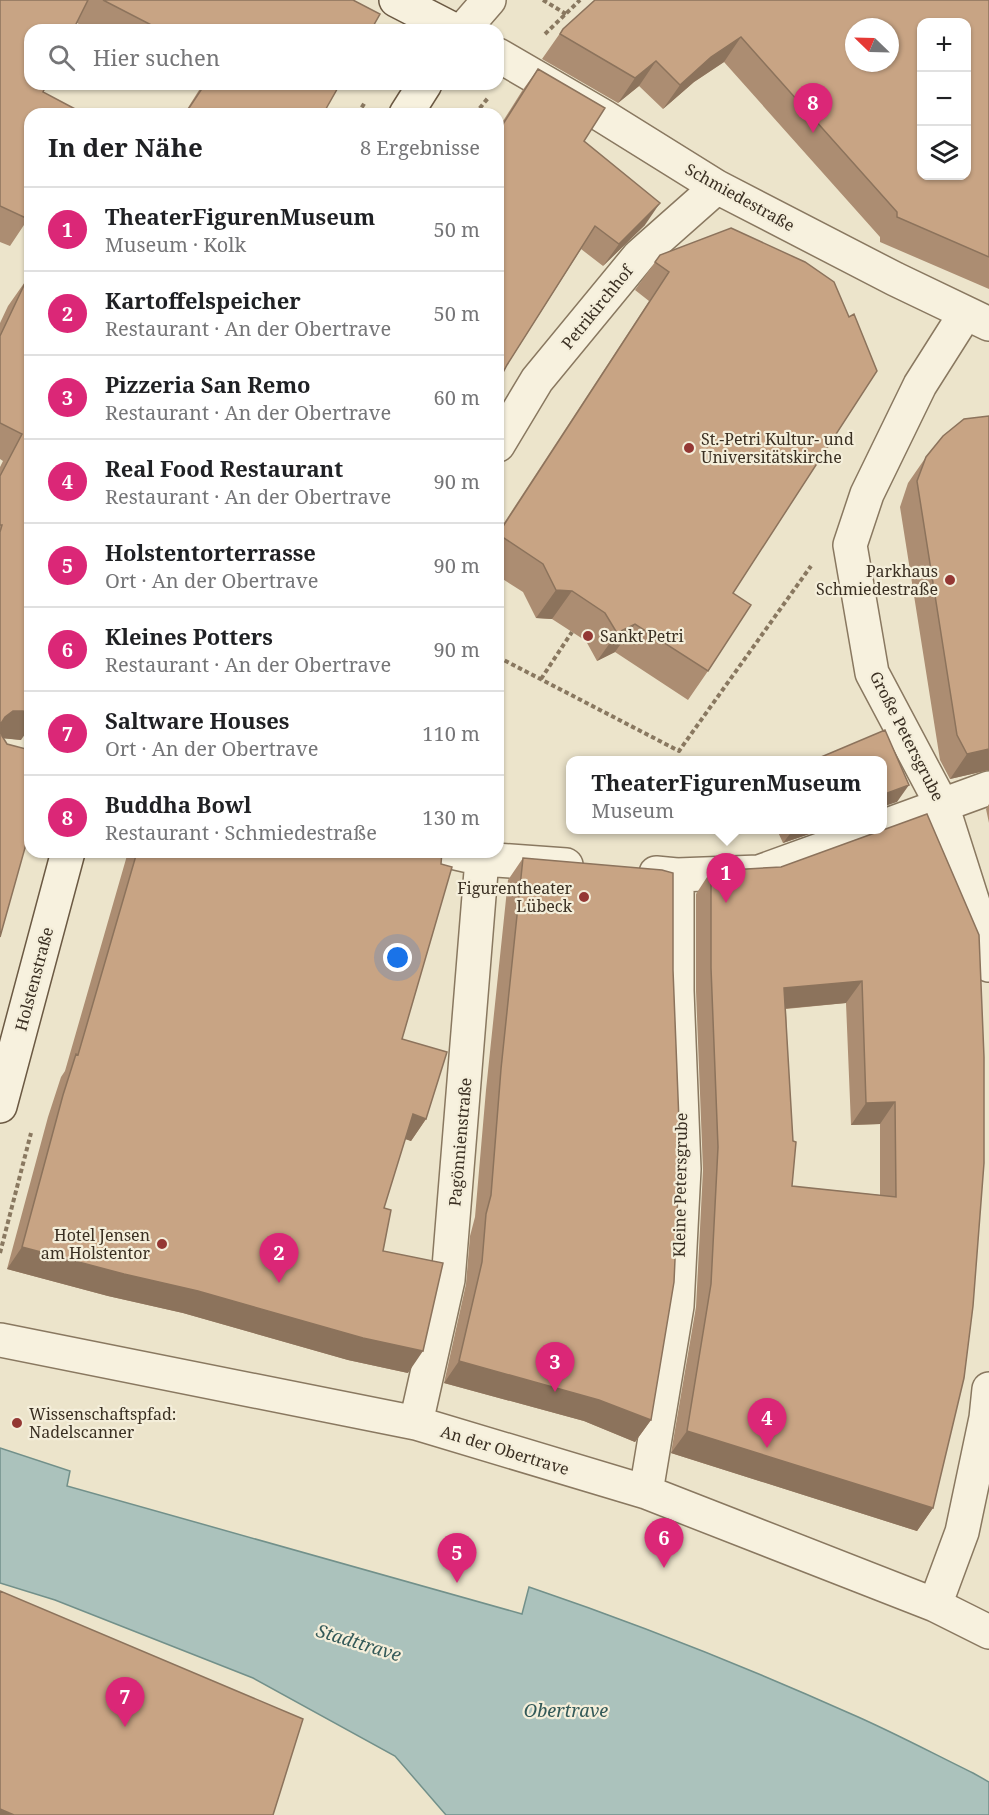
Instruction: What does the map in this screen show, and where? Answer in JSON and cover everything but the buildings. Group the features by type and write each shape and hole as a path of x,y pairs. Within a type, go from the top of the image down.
{"street":[{"path":"396,0 442,24"},
{"path":"468,24 489,0"},
{"name":"Schmiedestraße","path":"504,58 603,116 717,187 977,319"},
{"path":"410,108 421,90"},
{"name":"Petrikirchhof","path":"504,435 537,380 639,256 717,187"},
{"name":"Große Petersgrube","path":"977,319 920,385 867,494 850,545 872,673 942,805 983,934 989,965"},
{"path":"887,825 989,788"},
{"path":"630,871 677,875 759,872 864,834"},
{"name":"Holstenstraße","path":"0,1107 66,858"},
{"name":"Pagönnienstraße","path":"416,1423 448,1280 467,858"},
{"path":"497,858 596,868"},
{"name":"Kleine Petersgrube","path":"646,1492 676,1306 684,1168 677,991 677,875"},
{"name":"An der Obertrave","path":"0,1340 416,1423 646,1492 935,1605 989,1632"},
{"path":"935,1605 962,1532 986,1418 989,1389"}],"path":[{"path":"543,0 566,14"},
{"path":"504,660 679,751 813,563 850,545"},
{"path":"541,679 572,632"}],"water":[{"name":"Obertrave","path":"0,1448 70,1471 67,1486 522,1614 529,1587 610,1616 730,1662 810,1696 880,1727 973,1773 989,1782 989,1815 446,1815 395,1756 253,1678 55,1600 0,1583"}],"place":[{"name":"Buddha Bowl","path":"813,133"},
{"name":"St.-Petri Kultur- und Universitätskirche","path":"689,448"},
{"name":"Parkhaus Schmiedestraße","path":"950,580"},
{"name":"Sankt Petri","path":"588,636"},
{"name":"Figurentheater Lübeck","path":"584,897"},
{"name":"TheaterFigurenMuseum","path":"726,903"},
{"name":"Hotel Jensen am Holstentor","path":"162,1244"},
{"name":"Kartoffelspeicher","path":"279,1283"},
{"name":"Pizzeria San Remo","path":"555,1392"},
{"name":"Wissenschaftspfad: Nadelscanner","path":"17,1423"},
{"name":"Real Food Restaurant","path":"767,1448"},
{"name":"Kleines Potters","path":"664,1568"},
{"name":"Holstentorterrasse","path":"457,1583"},
{"name":"Saltware Houses","path":"125,1727"}],"water label":[{"name":"Stadttrave","path":"359,1642"}]}
